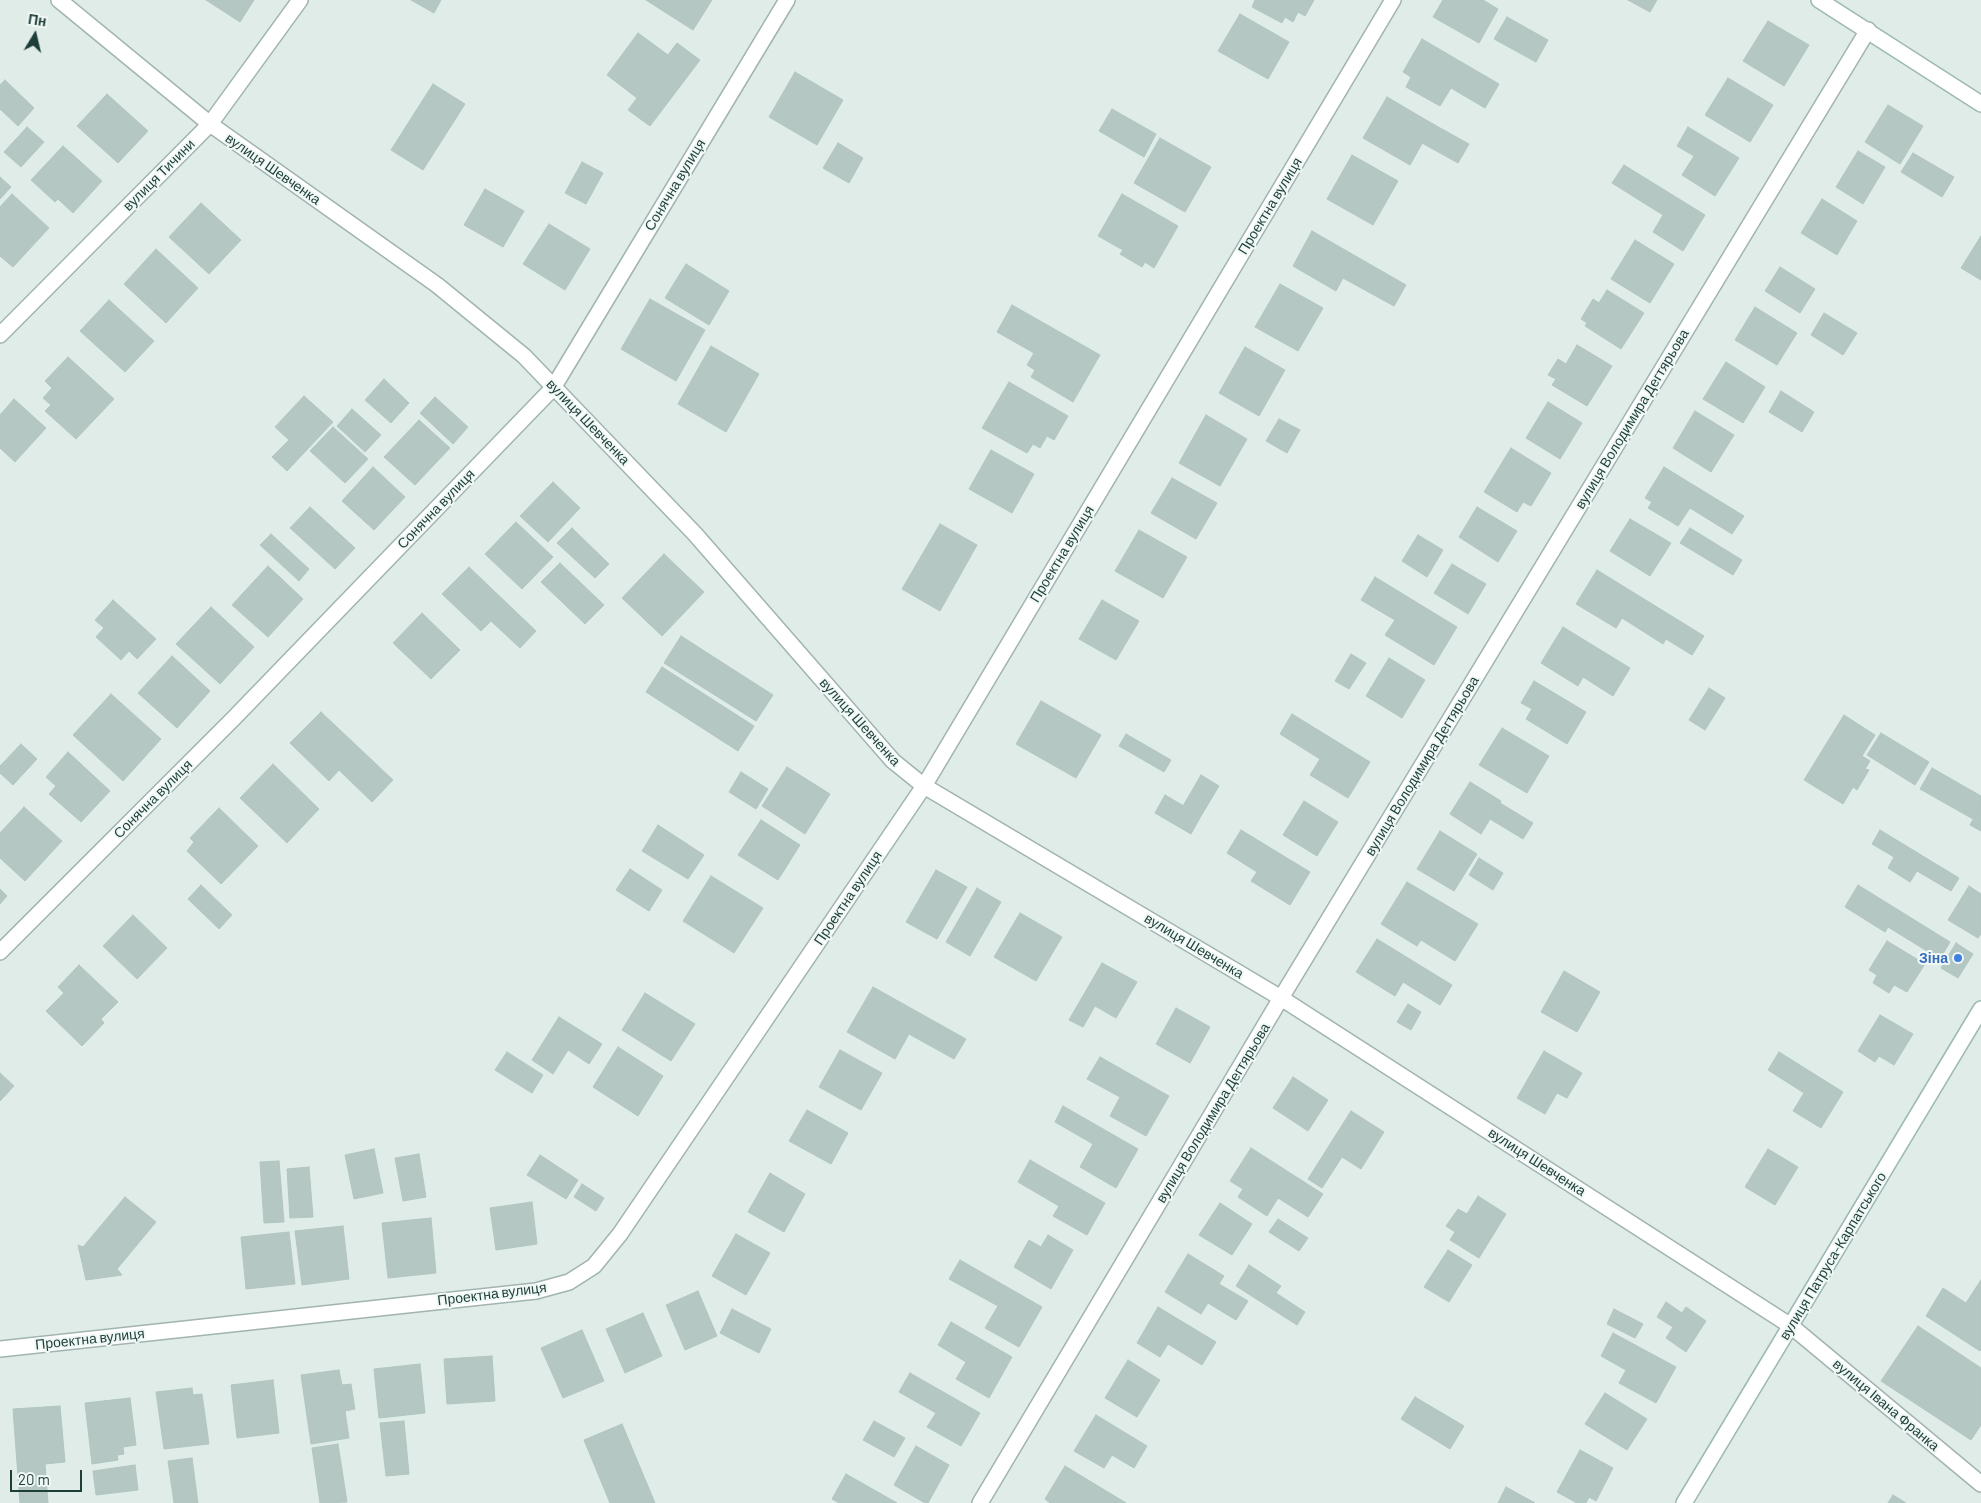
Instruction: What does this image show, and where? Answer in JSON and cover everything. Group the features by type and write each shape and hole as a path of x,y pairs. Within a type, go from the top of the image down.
{"street":[{"name":"вулиця Шевченка","path":"59,0 210,124 437,285 524,356 553,388 653,488 695,534 893,761 924,786 1281,998 1791,1326"},
{"name":"вулиця Тичини","path":"0,335 210,124 300,0"},
{"name":"Сонячна вулиця","path":"0,952 234,718 553,388 787,0"},
{"name":"Проектна вулиця","path":"0,1348 536,1291 569,1282 594,1266 620,1234 924,786 1393,0"},
{"path":"1819,0 1981,104"},
{"name":"вулиця Володимира Дегтярьова","path":"980,1503 1281,998 1868,30"},
{"name":"вулиця Патруса-Карпатського","path":"1684,1503 1981,1009"},
{"name":"вулиця Івана Франка","path":"1791,1326 1981,1484"}],"building":[{"path":"206,0 254,0 240,22"},
{"path":"411,0 441,0 434,13"},
{"path":"646,0 712,0 693,30"},
{"path":"1255,0 1314,0 1305,16 1298,12 1293,22 1285,17 1282,23 1252,7"},
{"path":"1443,0 1483,0 1498,9 1479,43 1433,17"},
{"path":"1628,0 1657,0 1650,12"},
{"path":"1240,14 1289,42 1268,79 1218,51"},
{"path":"1507,17 1548,40 1536,62 1494,39"},
{"path":"1768,21 1809,45 1784,86 1743,61"},
{"path":"638,33 668,55 677,43 700,60 650,126 628,110 637,98 607,75"},
{"path":"1422,39 1499,84 1485,108 1451,88 1440,106 1406,87 1411,77 1403,72"},
{"path":"795,72 843,100 817,145 769,117"},
{"path":"1728,78 1773,105 1750,142 1705,115"},
{"path":"5,80 34,108 18,126 0,109 0,85"},
{"path":"433,84 465,104 423,170 391,150"},
{"path":"107,94 148,131 118,163 77,126"},
{"path":"1387,97 1433,124 1410,165 1363,138"},
{"path":"1888,105 1923,126 1900,164 1865,142"},
{"path":"1112,109 1156,134 1144,157 1099,131"},
{"path":"1433,124 1469,144 1458,163 1422,143"},
{"path":"27,127 44,142 21,167 4,152"},
{"path":"1688,127 1739,158 1715,196 1682,175 1694,156 1677,146"},
{"path":"1160,138 1211,167 1185,212 1134,183"},
{"path":"838,143 863,158 849,183 823,168"},
{"path":"63,146 102,181 73,213 58,199 55,202 31,180"},
{"path":"1858,151 1885,167 1863,204 1836,187"},
{"path":"1913,153 1954,177 1942,197 1901,172"},
{"path":"1352,155 1398,181 1373,225 1327,199"},
{"path":"582,162 603,173 586,204 565,193"},
{"path":"1624,165 1705,215 1683,251 1653,232 1663,215 1612,183"},
{"path":"0,177 11,187 0,199"},
{"path":"485,189 524,211 503,247 464,225"},
{"path":"12,194 49,228 13,267 0,256 0,207"},
{"path":"1122,194 1178,226 1154,268 1145,262 1142,267 1120,254 1123,250 1098,236"},
{"path":"1822,199 1857,221 1837,255 1801,233"},
{"path":"201,203 241,240 209,274 169,237"},
{"path":"549,224 590,249 565,290 523,264"},
{"path":"1312,231 1406,285 1394,306 1343,278 1336,291 1293,266"},
{"path":"1981,236 1981,280 1961,268"},
{"path":"1635,240 1674,264 1650,303 1611,279"},
{"path":"156,249 198,288 166,323 124,284"},
{"path":"686,264 729,291 709,325 665,298"},
{"path":"1780,267 1815,289 1800,313 1765,291"},
{"path":"1280,284 1323,308 1298,351 1255,327"},
{"path":"1607,290 1644,313 1621,349 1585,326 1587,323 1581,319 1593,299 1599,303"},
{"path":"650,299 705,330 676,381 621,349"},
{"path":"109,300 154,341 125,372 80,331"},
{"path":"1012,305 1100,355 1073,402 1031,377 1035,370 1027,365 1034,353 997,332"},
{"path":"1755,307 1797,333 1777,365 1735,340"},
{"path":"1824,313 1857,333 1843,355 1811,335"},
{"path":"1577,345 1612,366 1587,406 1552,385 1556,379 1548,375 1558,359 1566,364"},
{"path":"711,346 759,374 726,432 678,404"},
{"path":"1245,347 1285,370 1259,416 1219,393"},
{"path":"68,357 114,399 76,439 45,411 51,405 43,398 52,388 45,381"},
{"path":"1726,362 1765,387 1743,423 1703,399"},
{"path":"384,379 409,403 391,423 365,400"},
{"path":"1009,382 1068,416 1054,440 1047,436 1040,448 1033,444 1027,453 982,428"},
{"path":"1781,391 1814,412 1802,432 1769,412"},
{"path":"304,396 333,422 287,471 272,457 289,440 275,427"},
{"path":"435,397 468,427 453,444 420,413"},
{"path":"14,399 46,428 15,462 0,448 0,415"},
{"path":"1548,402 1582,423 1560,459 1526,438"},
{"path":"352,409 381,435 365,452 337,426"},
{"path":"1695,411 1734,435 1711,472 1673,448"},
{"path":"1206,415 1247,439 1220,486 1179,463"},
{"path":"1279,419 1300,430 1287,453 1266,441"},
{"path":"419,420 450,448 415,485 384,457"},
{"path":"333,427 368,459 345,483 310,451"},
{"path":"1511,448 1551,473 1531,506 1523,502 1517,512 1484,492"},
{"path":"991,450 1034,474 1012,513 969,489"},
{"path":"373,467 405,497 374,530 342,501"},
{"path":"1664,467 1744,516 1732,534 1690,508 1678,526 1648,508 1652,502 1645,498"},
{"path":"1172,478 1217,503 1196,539 1151,513"},
{"path":"553,482 580,508 548,542 520,516"},
{"path":"310,507 355,548 335,569 290,528"},
{"path":"1477,507 1517,531 1498,562 1459,537"},
{"path":"1630,519 1671,543 1650,576 1610,551"},
{"path":"516,522 553,557 522,589 485,554"},
{"path":"940,524 977,545 940,611 902,589"},
{"path":"572,528 609,564 595,578 557,543"},
{"path":"1690,528 1742,560 1733,575 1680,543"},
{"path":"1139,530 1187,557 1163,598 1115,571"},
{"path":"271,534 309,569 299,581 260,545"},
{"path":"1418,535 1443,550 1427,577 1402,561"},
{"path":"664,554 704,592 662,636 622,598"},
{"path":"560,563 604,605 585,624 541,582"},
{"path":"1452,564 1486,584 1468,614 1434,593"},
{"path":"268,566 303,599 268,637 232,605"},
{"path":"469,567 536,631 520,648 491,621 481,631 442,594"},
{"path":"1597,570 1704,636 1692,655 1666,639 1663,644 1622,618 1616,628 1576,604"},
{"path":"1375,577 1457,627 1434,665 1385,635 1395,620 1361,600"},
{"path":"113,600 156,639 137,659 129,651 121,660 96,637 104,628 95,620"},
{"path":"1102,600 1139,621 1116,660 1079,639"},
{"path":"211,607 254,647 220,684 176,644"},
{"path":"422,613 460,650 431,679 393,643"},
{"path":"1563,627 1630,668 1613,696 1583,677 1578,686 1541,663"},
{"path":"681,636 773,695 756,721 664,663"},
{"path":"1351,654 1366,663 1349,689 1335,681"},
{"path":"172,656 210,691 177,728 138,693"},
{"path":"1389,658 1425,680 1402,718 1366,696"},
{"path":"662,667 754,726 738,751 646,692"},
{"path":"1534,681 1586,712 1567,744 1526,719 1532,709 1521,703"},
{"path":"1709,688 1725,698 1705,730 1689,720"},
{"path":"111,694 161,739 123,781 73,735"},
{"path":"1041,701 1101,735 1076,778 1016,744"},
{"path":"321,712 393,780 372,802 339,770 329,781 290,743"},
{"path":"1292,714 1370,762 1348,798 1310,775 1320,759 1280,734"},
{"path":"1844,715 1875,735 1862,756 1870,761 1865,769 1869,770 1857,790 1853,787 1843,804 1804,780"},
{"path":"1502,728 1549,756 1527,793 1479,765"},
{"path":"1881,733 1929,762 1915,785 1867,755"},
{"path":"1126,734 1171,760 1164,772 1119,746"},
{"path":"21,744 37,759 13,785 0,773 0,766"},
{"path":"68,752 110,791 81,822 49,794 56,786 46,777"},
{"path":"273,764 319,809 287,843 240,798"},
{"path":"787,767 830,794 805,834 762,806"},
{"path":"1932,768 1981,796 1981,805 1973,819 1920,789"},
{"path":"741,772 768,789 756,809 729,792"},
{"path":"1201,775 1219,786 1201,816 1183,806"},
{"path":"1470,782 1501,801 1481,834 1450,814"},
{"path":"1165,795 1201,816 1191,834 1155,813"},
{"path":"1304,801 1338,822 1317,856 1283,835"},
{"path":"1500,803 1533,823 1523,839 1490,819"},
{"path":"1981,805 1981,831 1970,825"},
{"path":"24,807 62,841 25,881 0,858 0,833"},
{"path":"219,808 258,846 221,884 187,851 194,842 190,838"},
{"path":"761,820 800,845 778,880 738,855"},
{"path":"658,825 704,855 688,879 642,851"},
{"path":"1241,830 1310,872 1290,905 1251,881 1257,872 1227,853"},
{"path":"1880,830 1959,878 1951,891 1917,871 1910,882 1888,868 1894,857 1872,844"},
{"path":"1440,831 1477,854 1454,891 1417,869"},
{"path":"1479,858 1503,873 1493,890 1469,875"},
{"path":"630,869 662,890 649,911 616,890"},
{"path":"936,870 967,887 937,939 906,922"},
{"path":"711,876 763,908 734,953 683,921"},
{"path":"1407,882 1478,924 1455,961 1421,940 1417,946 1381,924"},
{"path":"201,885 232,915 219,929 188,899"},
{"path":"1858,885 1950,942 1940,959 1888,927 1885,932 1845,907"},
{"path":"1969,886 1981,894 1981,934 1978,938 1948,920"},
{"path":"977,888 1001,902 970,956 946,942"},
{"path":"0,889 7,896 0,904"},
{"path":"1020,913 1062,937 1036,981 994,957"},
{"path":"133,915 167,948 137,979 103,946"},
{"path":"1377,939 1452,985 1440,1005 1403,982 1395,996 1356,972"},
{"path":"1887,941 1925,964 1907,992 1894,985 1889,993 1873,983 1877,975 1869,970"},
{"path":"1956,943 1973,954 1958,978 1941,968"},
{"path":"1102,963 1137,982 1116,1018 1095,1006 1083,1027 1069,1020"},
{"path":"79,965 118,1002 101,1019 104,1023 82,1046 46,1011 64,993 58,987"},
{"path":"1564,971 1600,992 1577,1032 1541,1012"},
{"path":"873,987 966,1039 954,1059 909,1034 895,1059 847,1032"},
{"path":"645,993 695,1024 671,1061 622,1030"},
{"path":"1408,1004 1421,1012 1411,1030 1397,1022"},
{"path":"1176,1008 1210,1027 1190,1063 1156,1044"},
{"path":"1880,1015 1913,1034 1894,1065 1879,1056 1875,1062 1858,1051"},
{"path":"559,1017 602,1044 589,1064 568,1050 553,1074 532,1060"},
{"path":"618,1047 663,1076 638,1116 593,1087"},
{"path":"840,1050 882,1073 861,1110 819,1087"},
{"path":"1544,1051 1582,1073 1567,1098 1557,1093 1545,1114 1517,1098"},
{"path":"507,1052 543,1075 532,1093 495,1070"},
{"path":"1779,1052 1843,1092 1821,1128 1793,1111 1804,1093 1768,1070"},
{"path":"1100,1057 1169,1096 1146,1136 1110,1116 1120,1097 1087,1079"},
{"path":"0,1073 14,1086 0,1101"},
{"path":"1293,1077 1328,1100 1308,1131 1273,1108"},
{"path":"1063,1106 1138,1149 1116,1188 1080,1167 1093,1144 1055,1122"},
{"path":"807,1110 848,1133 831,1164 789,1141"},
{"path":"1351,1111 1384,1132 1361,1169 1342,1157 1322,1188 1308,1179"},
{"path":"1251,1148 1323,1194 1308,1217 1278,1198 1267,1216 1238,1197 1243,1189 1230,1181"},
{"path":"374,1149 383,1193 354,1199 345,1155"},
{"path":"1768,1149 1798,1167 1775,1205 1745,1187"},
{"path":"419,1154 426,1197 403,1201 395,1158"},
{"path":"540,1155 578,1180 566,1199 527,1175"},
{"path":"1030,1160 1105,1203 1087,1235 1053,1216 1059,1206 1018,1182"},
{"path":"279,1161 284,1222 264,1223 260,1162"},
{"path":"309,1167 313,1217 290,1218 287,1169"},
{"path":"770,1173 805,1194 784,1232 748,1212"},
{"path":"582,1184 604,1198 596,1211 574,1197"},
{"path":"1478,1196 1506,1214 1479,1258 1450,1240 1455,1232 1446,1226 1458,1209 1467,1214"},
{"path":"125,1197 156,1222 117,1269 122,1275 86,1280 78,1245 83,1247"},
{"path":"532,1202 537,1244 496,1250 490,1208"},
{"path":"1220,1203 1252,1224 1232,1255 1199,1235"},
{"path":"431,1218 436,1273 388,1278 382,1223"},
{"path":"1278,1219 1308,1238 1299,1251 1269,1232"},
{"path":"343,1226 349,1279 302,1285 295,1231"},
{"path":"289,1232 295,1284 246,1289 241,1237"},
{"path":"736,1234 770,1253 746,1295 712,1276"},
{"path":"1048,1235 1073,1250 1051,1289 1014,1267 1029,1240 1041,1247"},
{"path":"1448,1250 1472,1265 1449,1302 1424,1287"},
{"path":"1188,1254 1224,1276 1219,1284 1248,1301 1236,1320 1208,1303 1201,1314 1165,1292"},
{"path":"960,1260 1042,1307 1019,1347 985,1328 998,1306 949,1279"},
{"path":"1249,1265 1281,1286 1276,1293 1305,1312 1297,1325 1236,1286"},
{"path":"1981,1280 1980,1351 1926,1316 1943,1288 1966,1303"},
{"path":"698,1291 717,1336 685,1350 666,1305"},
{"path":"1666,1302 1682,1313 1686,1307 1706,1321 1686,1352 1666,1338 1673,1327 1657,1317"},
{"path":"1158,1307 1216,1342 1202,1365 1168,1344 1160,1357 1137,1343"},
{"path":"732,1309 771,1329 759,1353 720,1333"},
{"path":"1614,1309 1643,1324 1635,1338 1607,1324"},
{"path":"643,1313 662,1356 625,1373 606,1329"},
{"path":"951,1322 1012,1357 989,1398 956,1379 966,1362 938,1345"},
{"path":"1918,1326 1981,1368 1981,1425 1971,1440 1881,1381"},
{"path":"582,1330 604,1381 563,1398 541,1348"},
{"path":"1613,1333 1676,1367 1656,1403 1619,1383 1626,1370 1601,1356"},
{"path":"492,1356 495,1401 447,1404 444,1359"},
{"path":"1128,1360 1160,1380 1137,1417 1105,1398"},
{"path":"420,1364 425,1413 379,1418 374,1369"},
{"path":"339,1370 342,1385 351,1384 355,1409 345,1411 349,1438 311,1444 301,1375"},
{"path":"910,1373 980,1413 961,1446 927,1427 936,1413 899,1392"},
{"path":"273,1380 279,1433 237,1438 231,1385"},
{"path":"192,1388 193,1395 202,1394 209,1444 164,1449 156,1392"},
{"path":"1605,1393 1647,1419 1627,1450 1585,1424"},
{"path":"1415,1397 1464,1426 1450,1449 1401,1419"},
{"path":"130,1398 136,1445 123,1447 124,1454 117,1455 118,1460 92,1464 85,1403"},
{"path":"60,1406 65,1462 45,1464 48,1503 20,1503 13,1409"},
{"path":"1096,1415 1147,1446 1134,1468 1112,1455 1104,1468 1074,1451"},
{"path":"404,1421 409,1474 386,1476 380,1423"},
{"path":"874,1421 905,1438 894,1457 863,1440"},
{"path":"622,1424 655,1503 610,1503 584,1440"},
{"path":"338,1444 347,1502 320,1503 312,1448"},
{"path":"916,1446 949,1465 928,1503 894,1485"},
{"path":"1580,1450 1613,1468 1596,1501 1589,1497 1586,1503 1577,1503 1557,1492"},
{"path":"192,1458 198,1503 174,1503 168,1461"},
{"path":"135,1465 138,1490 96,1495 93,1471"},
{"path":"1065,1466 1126,1503 1050,1503 1045,1499"},
{"path":"846,1474 897,1503 839,1503 832,1499"},
{"path":"1506,1487 1535,1503 1498,1503"},
{"path":"1893,1495 1906,1503 1888,1503"}],"place":[{"name":"Зіна","path":"1958,958"}]}
